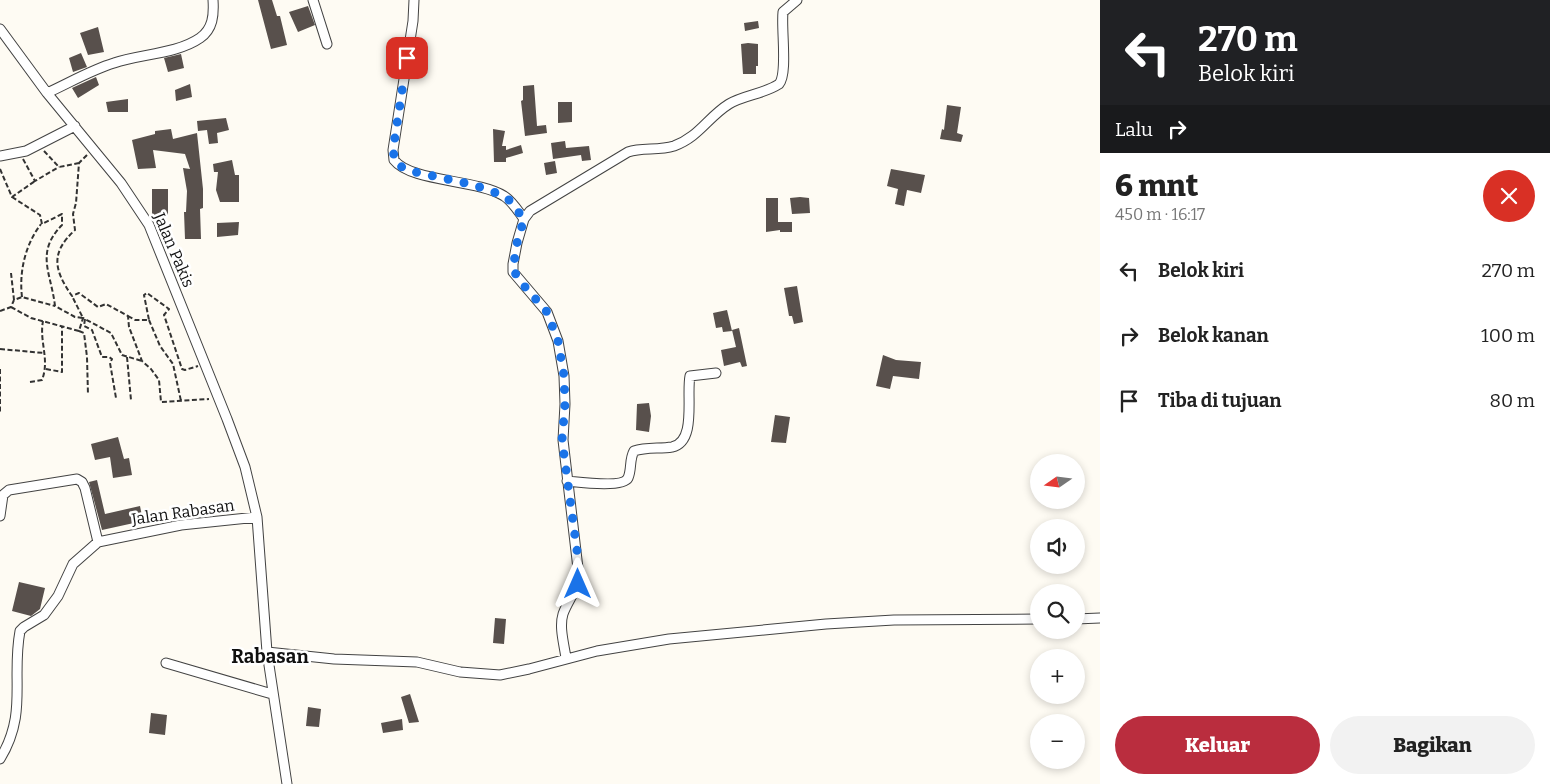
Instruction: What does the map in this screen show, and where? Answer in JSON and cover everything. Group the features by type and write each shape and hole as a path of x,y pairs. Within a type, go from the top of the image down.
{"street":[{"path":"47,93 113,63 184,46 201,37 212,22 213,0"},
{"path":"313,0 327,44"},
{"path":"414,0 413,20 393,150 394,160 406,170 474,185 502,195 509,200 524,219"},
{"path":"566,658 562,622 566,608 577,589 579,577 562,440 565,404 564,376 558,341 547,312 513,272 513,258 524,219 536,205 628,152 637,149 660,149 679,144 698,132 732,102 779,84 783,80 784,70 783,12 797,0"},
{"name":"Jalan Pakis","path":"0,29 47,93 138,206 149,224 245,468 257,517"},
{"path":"0,156 19,153 39,145 74,126"},
{"path":"567,481 612,484 624,482 628,478 631,456 636,450 679,444 688,430 690,376 716,374"},
{"path":"0,516 3,495 9,490 76,479 82,482 85,488 98,542"},
{"name":"Jalan Rabasan","path":"0,759 10,741 17,715 20,631 44,615 58,596 73,564 98,542 181,525 257,517 267,652 287,784"},
{"path":"267,652 334,659 417,662 460,672 500,675 529,670 566,658 653,641 826,624 953,618 1030,619"},
{"path":"1085,619 1100,618"},
{"path":"166,663 272,694"}],"path":[{"path":"39,145 58,167"},
{"path":"12,197 58,167 78,164 93,148"},
{"path":"19,153 35,181"},
{"path":"78,164 76,203 73,214 75,230 63,241 57,262 60,278 84,318 84,326 92,330 102,357 109,357 112,360 110,363 116,398"},
{"path":"0,169 12,197 40,215 42,224"},
{"path":"22,297 20,280 24,258 34,233 42,224 62,214 62,224 47,248 47,268 53,288 55,306"},
{"path":"0,311 11,307 14,300 11,273"},
{"path":"72,296 79,293 98,307 106,304 135,320 149,320"},
{"path":"181,401 173,364 160,346 149,320 144,295 147,293 169,309 164,315 182,369 185,370 205,364"},
{"path":"14,300 22,297 55,306 75,317 84,318 111,333 122,355 142,361 159,380 161,402 218,398"},
{"path":"11,307 31,318 84,332 88,395"},
{"path":"128,316 129,327 142,361"},
{"path":"79,331 84,318"},
{"path":"30,382 42,380 46,369 43,321"},
{"path":"46,369 62,372 62,327"},
{"path":"0,349 44,353"},
{"path":"128,357 131,400"},
{"path":"0,369 0,413"}],"building":[{"path":"258,0 272,0 277,16 280,16 287,45 271,49"},
{"path":"308,6 315,25 298,32 289,12"},
{"path":"758,21 759,28 745,31 744,23"},
{"path":"98,27 104,52 88,55 80,33"},
{"path":"741,44 758,44 756,74 743,74"},
{"path":"81,53 87,67 73,72 69,58"},
{"path":"181,54 184,68 168,72 164,58"},
{"path":"96,77 99,85 78,98 72,88"},
{"path":"190,84 192,97 176,101 175,90"},
{"path":"534,85 537,126 546,125 547,133 525,136 521,101 523,100 523,86"},
{"path":"128,99 128,112 108,112 106,102"},
{"path":"558,102 572,102 572,122 558,123"},
{"path":"947,105 961,107 957,133 963,135 961,142 940,139 942,129 944,130"},
{"path":"226,118 229,130 217,133 218,143 209,144 207,130 198,131 197,121"},
{"path":"171,129 173,139 197,133 203,189 203,208 200,209 201,239 185,239 184,212 186,212 187,191 183,168 190,169 185,154 153,150 156,168 138,169 132,140 155,134 155,131"},
{"path":"493,129 505,131 502,146 506,146 506,150 521,145 523,153 506,158 506,162 494,162"},
{"path":"565,141 566,148 589,146 591,160 582,161 581,155 553,159 551,143"},
{"path":"232,160 235,175 239,175 239,202 220,202 216,190 218,172 214,172 213,164"},
{"path":"555,161 557,173 546,175 544,163"},
{"path":"891,169 925,175 921,193 907,190 904,206 895,204 898,189 887,186"},
{"path":"152,189 168,189 168,216 152,216"},
{"path":"766,198 778,198 778,222 792,222 792,232 780,232 780,230 766,232"},
{"path":"790,198 809,198 810,213 792,214"},
{"path":"239,222 238,235 217,237 217,223"},
{"path":"797,286 803,322 794,324 792,316 789,316 784,288"},
{"path":"727,310 732,331 723,332 722,327 716,328 713,313"},
{"path":"739,328 747,366 742,367 740,362 724,366 721,350 736,347 732,330"},
{"path":"883,355 896,360 921,362 919,379 893,376 890,389 876,386"},
{"path":"649,403 651,416 649,432 636,430 637,404"},
{"path":"775,415 790,417 786,443 771,442"},
{"path":"118,437 124,459 129,458 132,475 113,478 110,457 95,460 91,444"},
{"path":"97,480 105,514 140,506 143,521 102,530 89,482"},
{"path":"19,582 45,588 40,609 31,616 12,611"},
{"path":"495,618 506,619 504,644 493,643"},
{"path":"410,694 419,722 409,723 401,697"},
{"path":"308,707 321,709 319,727 306,726"},
{"path":"151,713 167,715 165,735 149,733"},
{"path":"402,719 403,730 383,733 381,723"}],"district":[{"name":"Rabasan","path":"270,656"}],"route":[{"path":"407,58 393,150 395,162 406,170 474,185 502,195 509,200 524,219 513,258 513,269 514,274 547,312 558,341 564,376 565,404 562,440 578,558 578,584"}]}
